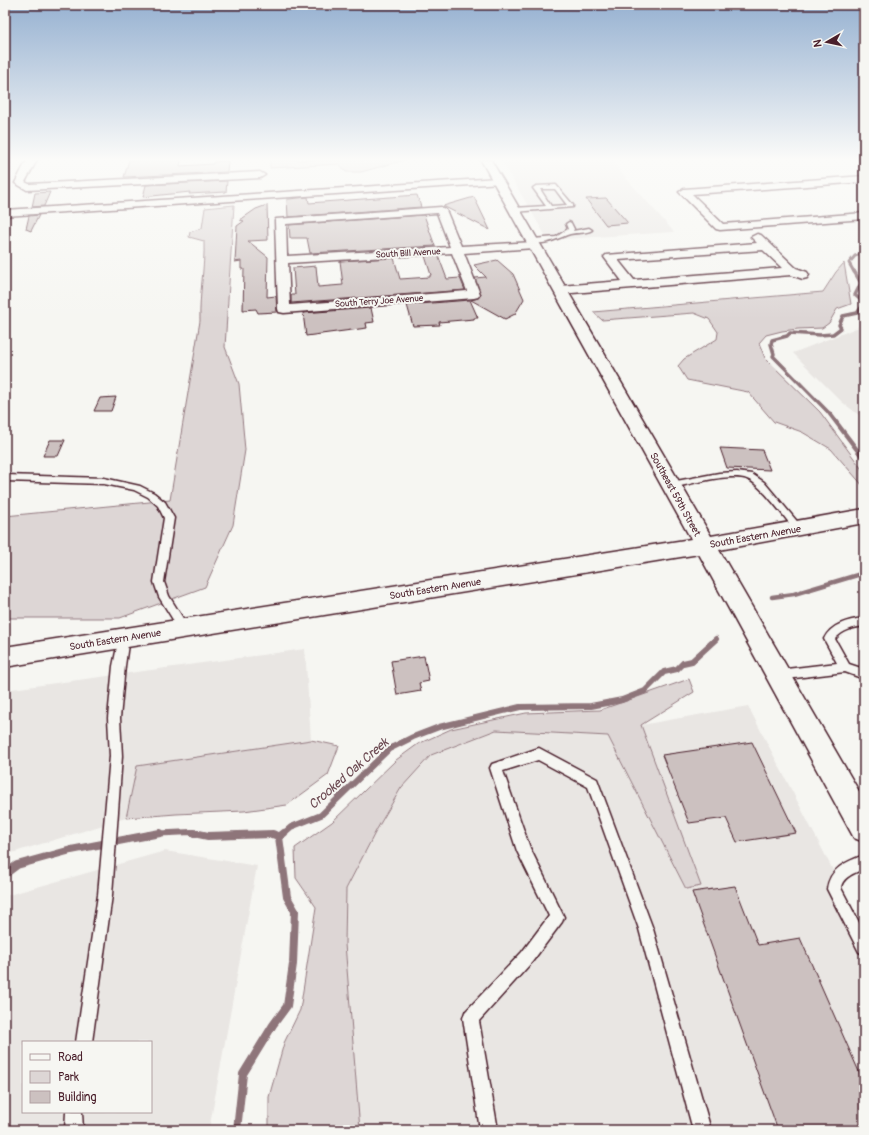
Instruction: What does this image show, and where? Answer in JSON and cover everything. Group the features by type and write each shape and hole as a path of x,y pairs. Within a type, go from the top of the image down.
{"main road":[{"name":"Southeast 59th Street","path":"516,213 778,675 857,802 864,828"},
{"name":"South Eastern Avenue","path":"5,657 705,545 864,516"}],"street":[{"path":"281,260 280,221 398,213"},
{"path":"442,213 457,250"},
{"path":"706,213 720,227 864,216"},
{"path":"560,290 798,273 765,246 744,225"},
{"name":"South Bill Avenue","path":"281,260 457,250 533,243"},
{"path":"630,284 610,257 765,246"},
{"name":"South Terry Joe Avenue","path":"281,260 284,309 474,294 457,250"}],"lane":[{"path":"568,233 571,229 569,224"},
{"path":"533,243 559,238 568,233 589,230"},
{"path":"671,485 745,475 754,478 767,490 798,528"},
{"path":"5,478 113,482 135,487 156,498 166,509 169,518 163,561 158,582 164,597 184,628"},
{"path":"845,667 829,638 834,631 848,625 864,622"},
{"path":"84,1041 105,895 116,756 114,718 119,666 124,637"},
{"path":"778,675 845,667 864,674"},
{"path":"489,1130 471,1018 527,957 557,916 524,851 496,768 539,754 593,783 646,929 702,1130"},
{"path":"864,862 838,875 834,881 834,889 864,947"},
{"path":"74,1113 74,1130"}],"shaded area":[{"path":"532,213 657,213 674,232 548,240"},
{"path":"864,325 864,419 842,402 793,353"},
{"path":"305,649 311,740 138,766 126,818 5,855 5,690"},
{"path":"748,706 864,930 864,1130 360,1130 345,944 346,889 377,829 401,788 431,755 496,730 608,736 686,889 701,886 641,725"},
{"path":"165,851 257,866 209,1130 5,1130 5,896"}],"green space":[{"path":"204,213 233,213 225,347 239,384 245,450 233,525 205,587 120,618 5,618 5,516 170,500 200,321 204,241 189,237 190,232 202,228"},
{"path":"844,263 851,304 837,309 829,323 822,328 782,331 766,335 759,343 765,358 820,412 864,472 864,487 831,449 802,432 774,422 748,392 687,380 678,366 684,359 717,339 718,332 709,319 694,313 602,320 593,312 823,292 836,272"},
{"path":"689,679 694,692 641,725 701,886 686,889 608,736 496,730 431,755 401,788 377,829 346,889 345,944 360,1130 269,1130 269,1097 284,1043 300,1010 316,907 296,878 295,848 332,822 396,760 418,744 451,729 526,713 600,710"},
{"path":"311,740 339,746 328,775 287,805 244,811 126,818 137,766"}],"building":[{"path":"250,213 267,213 268,240 248,241 268,257 267,297 276,296 277,312 258,313 256,309 243,310 244,269 241,269 241,261 235,262 237,226 244,221 240,220"},
{"path":"288,213 342,213 288,217"},
{"path":"457,213 482,213 490,230"},
{"path":"597,213 619,213 628,223 606,225"},
{"path":"39,215 31,231 26,229 29,216"},
{"path":"424,215 435,246 310,253 307,238 290,238 289,225"},
{"path":"438,255 447,279 460,278 465,290 291,303 291,295 295,295 293,268 316,266 318,287 343,285 340,261 394,258 400,279 430,277 431,275 425,256"},
{"path":"497,260 513,274 524,299 515,314 505,319 471,300 478,298 481,295 475,278 486,277 474,265"},
{"path":"470,300 478,318 439,322 440,325 413,326 407,305"},
{"path":"371,308 374,322 366,323 367,328 306,336 303,313"},
{"path":"116,397 111,411 94,411 100,398"},
{"path":"50,440 65,440 58,456 43,456"},
{"path":"720,448 762,450 770,470 727,468"},
{"path":"424,656 429,681 419,683 421,691 397,695 391,661"},
{"path":"752,742 796,833 737,842 726,818 689,823 662,755"},
{"path":"735,886 758,945 800,938 864,1083 864,1130 778,1130 692,892"}],"waterway":[{"path":"854,272 849,263 855,256 864,253"},
{"path":"854,271 861,283 855,295 864,303"},
{"path":"831,415 773,356 774,354 771,344 772,340 787,336 790,333 820,335 833,334 841,328 839,325 843,316 857,313 864,304"},
{"path":"830,414 864,459"},
{"name":"Crooked Oak Creek","path":"772,597 794,594 864,573"},
{"name":"Crooked Oak Creek","path":"283,834 291,827 321,815 389,749 413,737 439,727 520,707 591,706 622,700 645,691 664,672 677,669 683,663 692,661 716,639"},
{"name":"Crooked Oak Creek","path":"157,834 191,832 199,834"},
{"name":"Crooked Oak Creek","path":"194,833 208,836 273,834 279,837"},
{"name":"Crooked Oak Creek","path":"279,837 284,833"},
{"name":"Crooked Oak Creek","path":"149,834 157,834"},
{"name":"Crooked Oak Creek","path":"5,874 17,865 71,850 157,834"},
{"path":"237,1130 243,1074 273,1025 287,1006 293,964 295,911 287,897 279,837"}]}
